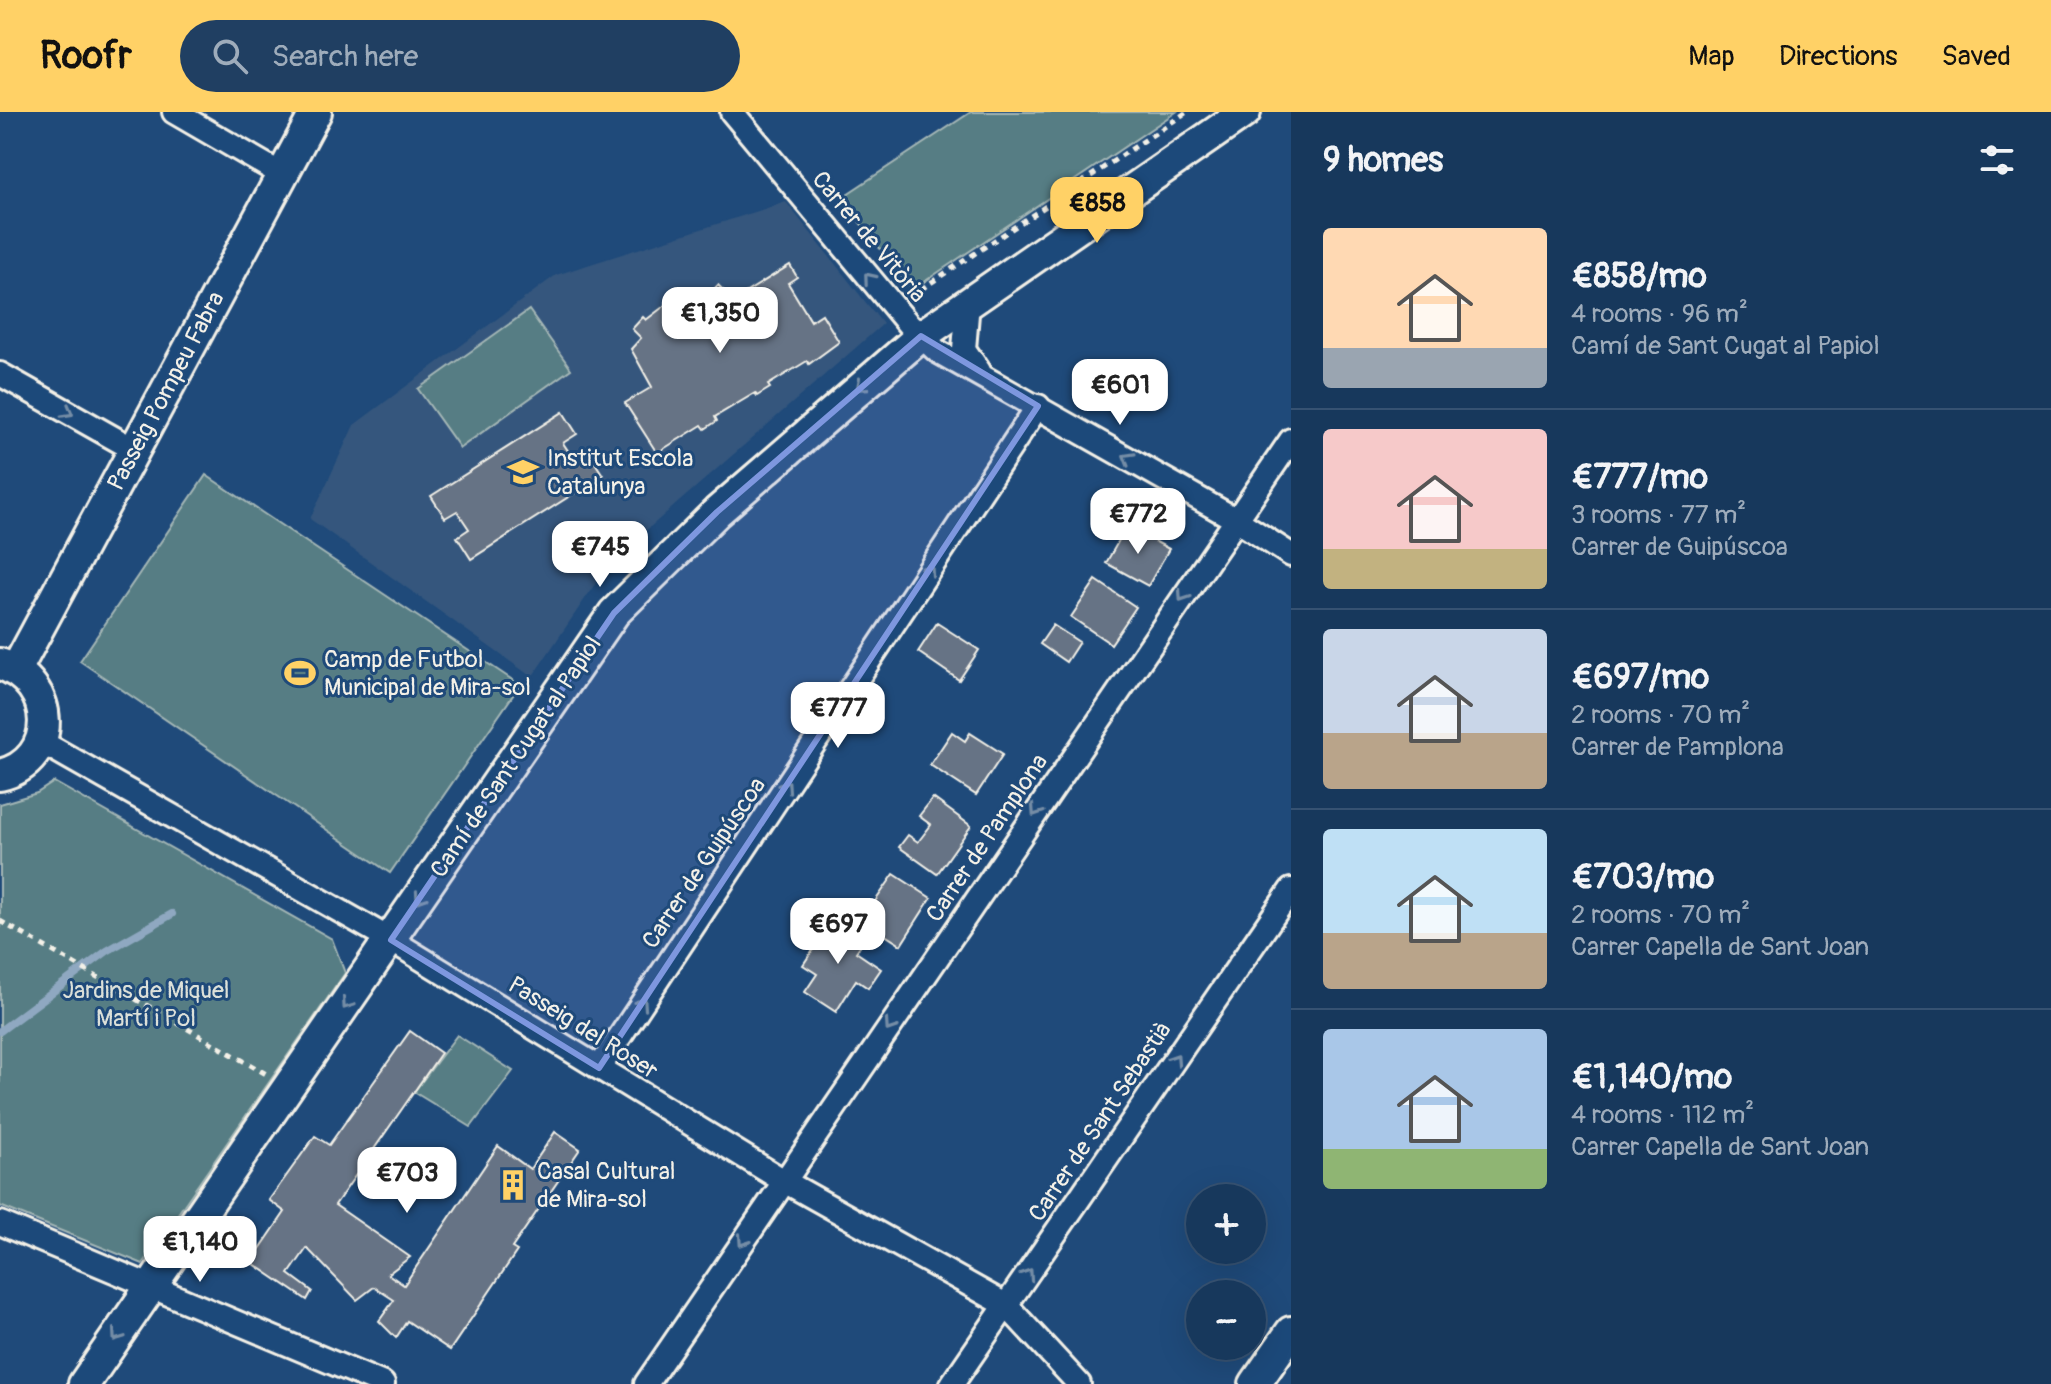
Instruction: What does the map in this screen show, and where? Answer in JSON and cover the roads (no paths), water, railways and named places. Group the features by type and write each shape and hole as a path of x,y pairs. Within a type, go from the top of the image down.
{"street":[{"path":"174,112 281,174"},
{"name":"Passeig Pompeu Fabra","path":"8,667 135,450 316,112"},
{"name":"Carrer de Vitòria","path":"732,112 915,331 937,351 1235,519 1291,555"},
{"name":"Camí de Sant Cugat al Papiol","path":"84,1384 614,613 717,512 915,331 968,302 1245,112"},
{"path":"968,302 964,349 982,375"},
{"path":"0,374 135,450"},
{"name":"Carrer de Guipúscoa","path":"599,1068 1038,406"},
{"name":"Carrer de Pamplona","path":"646,1384 1291,440"},
{"path":"0,775 20,767 40,741 45,725 39,693 8,667"},
{"name":"Passeig del Roser","path":"40,741 391,940 784,1181 1006,1305 1079,1384"},
{"name":"Carrer de Sant Sebastià","path":"952,1384 1291,890"},
{"path":"0,1223 349,1378 383,1384"},
{"path":"1255,1384 1291,1332"}],"waterway":[{"path":"0,1031 107,951 172,914"}],"place":[{"name":"Institut Escola Catalunya","path":"523,472"},
{"name":"Camp de Futbol Municipal de Mira-sol","path":"300,673"},
{"name":"Casal Cultural de Mira-sol","path":"513,1185"}],"park label":[{"name":"Jardins de Miquel Martí i Pol","path":"146,1004"}]}
